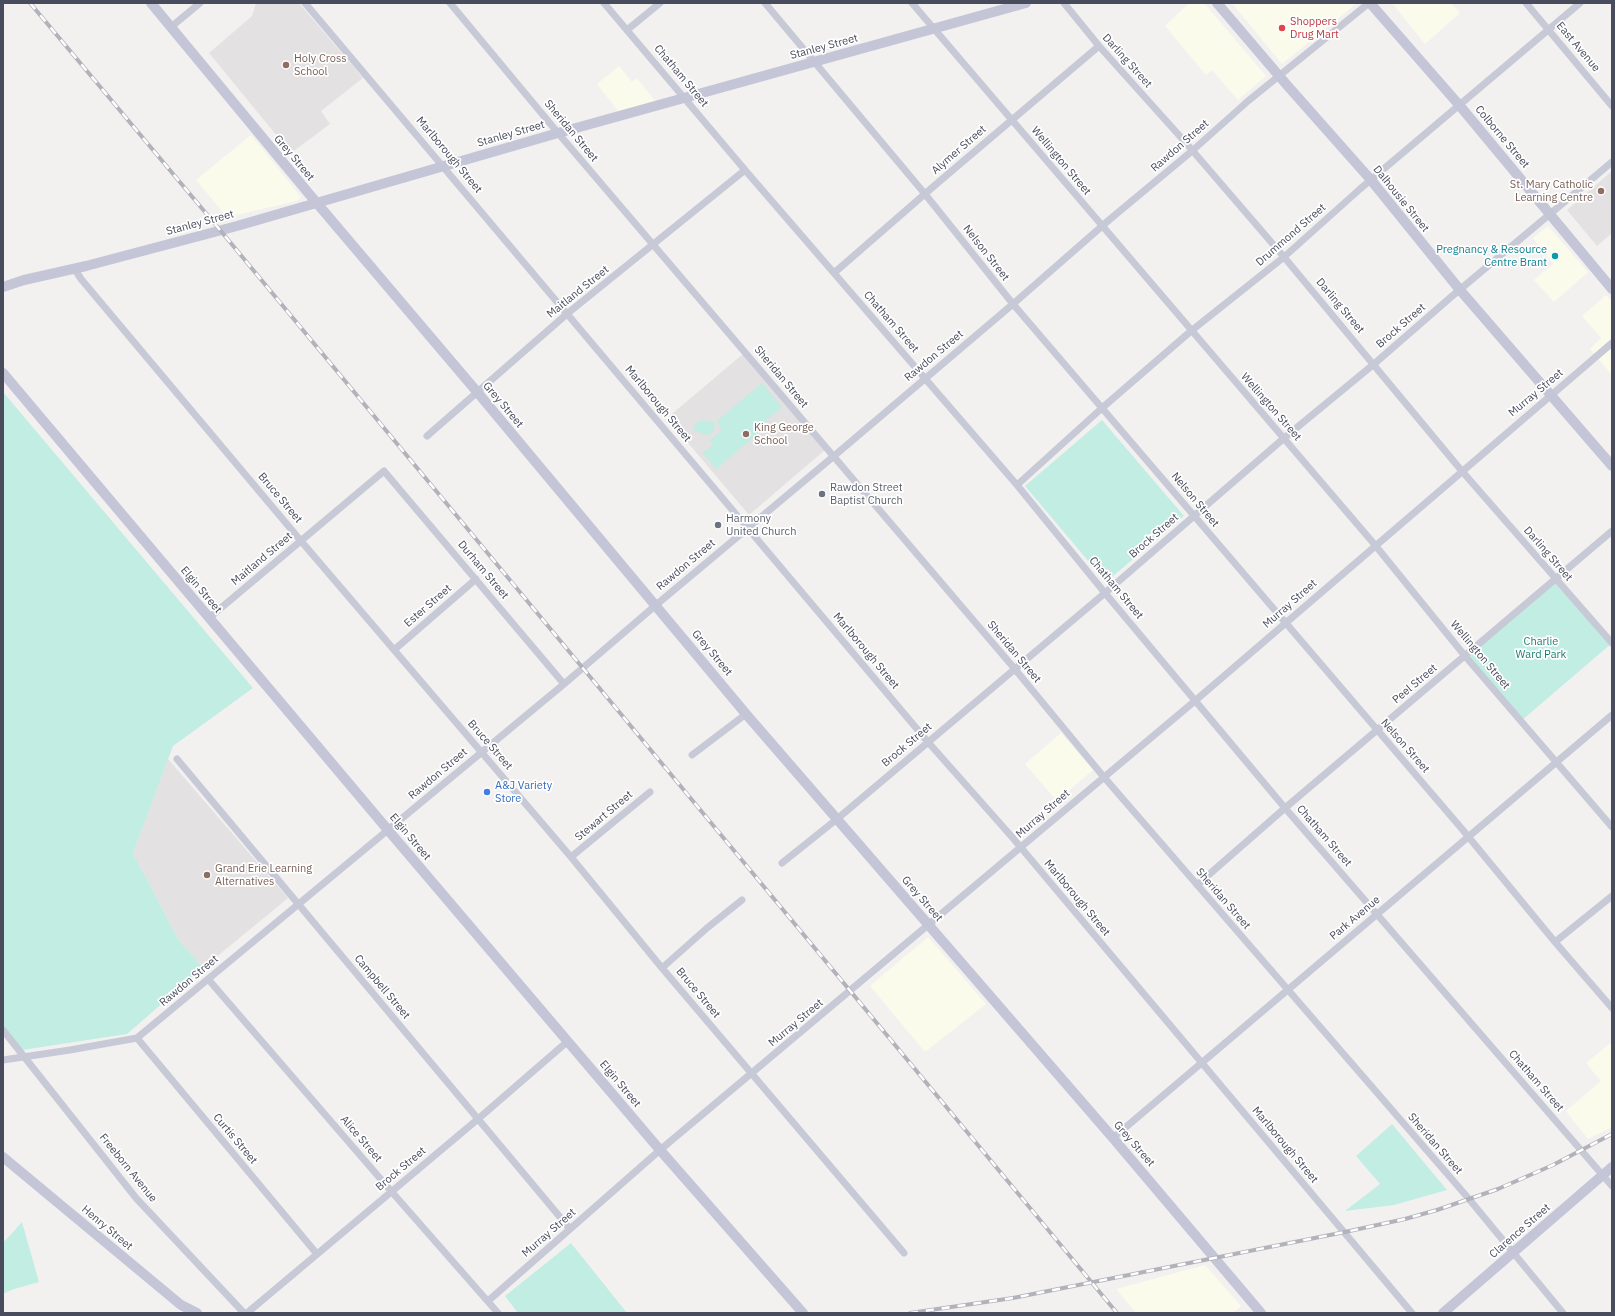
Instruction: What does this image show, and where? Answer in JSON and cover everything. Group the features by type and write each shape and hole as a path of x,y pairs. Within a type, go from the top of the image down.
{"street":[{"name":"Grey Street","path":"151,3 746,714 1113,1138 1261,1313"},
{"path":"171,27 200,3"},
{"name":"Marlborough Street","path":"305,3 568,313 928,742 1021,847 1200,1063 1412,1313"},
{"name":"Sheridan Street","path":"450,3 558,133 834,456 1104,776 1469,1200 1562,1313"},
{"name":"Chatham Street","path":"604,3 1017,485 1105,593 1285,808 1612,1186"},
{"path":"627,30 660,3"},
{"name":"Nelson Street","path":"765,3 925,194 1013,304 1195,516 1284,623 1468,837 1612,1008"},
{"name":"Wellington Street","path":"912,3 1375,545 1465,656 1612,827"},
{"name":"Stanley Street","path":"3,287 317,203 558,133 686,99 1026,3"},
{"name":"Darling Street","path":"1064,3 1099,46 1284,257 1462,470 1612,643"},
{"name":"Dalhousie Street","path":"1217,3 1371,180 1460,290 1612,466"},
{"name":"Rawdon Street","path":"3,1060 137,1038 564,684 1013,304 1279,75 1369,3"},
{"name":"Colborne Street","path":"1369,3 1460,106 1612,289"},
{"name":"East Avenue","path":"1526,3 1612,106"},
{"name":"Drummond Street","path":"1017,485 1102,408 1191,331 1284,257 1371,180 1580,3"},
{"name":"Alymer Street","path":"834,273 1099,46"},
{"name":"Brock Street","path":"782,863 837,819 1014,668 1105,593 1283,439 1374,364 1612,162"},
{"name":"Maitland Street","path":"427,436 568,313 746,170"},
{"name":"Bruce Street","path":"74,268 91,291 301,541 571,857 662,968 904,1254"},
{"name":"Murray Street","path":"488,1302 660,1150 1196,700 1612,342"},
{"name":"Elgin Street","path":"3,373 660,1150 803,1313"},
{"name":"Maitland Street","path":"210,618 384,471"},
{"name":"Durham Street","path":"384,471 564,684"},
{"name":"Peel Street","path":"1197,885 1285,808 1612,531"},
{"name":"Ester Street","path":"394,650 476,579"},
{"path":"692,755 746,714"},
{"name":"Park Avenue","path":"1113,1138 1612,715"},
{"name":"Campbell Street","path":"177,758 570,1229"},
{"name":"Stewart Street","path":"571,857 650,792"},
{"path":"1555,942 1612,896"},
{"path":"662,968 707,928 742,900"},
{"name":"Alice Street","path":"208,979 391,1192 498,1313"},
{"name":"Freeborn Avenue","path":"3,1030 136,1198 245,1313"},
{"name":"Curtis Street","path":"137,1038 317,1254"},
{"name":"Brock Street","path":"245,1313 478,1119 568,1041"},
{"name":"Henry Street","path":"3,1157 181,1305 197,1313"},
{"name":"Clarence Street","path":"1443,1313 1612,1167"}],"shaded area":[{"name":"Holy Cross School","path":"256,3 299,3 363,78 321,111 330,124 291,153 209,53 252,16"},
{"path":"1189,3 1204,3 1266,76 1238,100 1212,70 1206,75 1165,26"},
{"path":"1232,3 1357,3 1282,64"},
{"path":"1392,3 1451,3 1460,13 1425,44"},
{"path":"619,66 632,82 637,78 655,101 619,112 597,84"},
{"path":"251,135 301,197 297,201 227,217 196,180"},
{"name":"St. Mary Catholic Learning Centre","path":"1612,171 1612,233 1597,246 1567,210"},
{"path":"1548,226 1588,272 1554,302 1534,280 1553,264 1533,238"},
{"path":"1606,295 1612,301 1612,375 1590,349 1601,338 1582,316"},
{"name":"King George School","path":"743,354 825,450 749,515 667,418"},
{"path":"1061,733 1093,770 1057,801 1025,764"},
{"name":"Grand Erie Learning Alternatives","path":"168,759 288,898 203,968 178,939 133,853"},
{"path":"928,937 986,1004 925,1052 870,986"},
{"path":"1612,1042 1612,1127 1588,1139 1566,1111 1601,1081 1586,1063"},
{"path":"1205,1265 1241,1306 1233,1313 1136,1313 1116,1289"}],"green space":[{"path":"762,383 782,407 764,422 767,426 716,469 703,453 713,445 709,441 722,430 717,421"},
{"path":"3,392 253,688 173,746 133,853 178,939 203,968 127,1034 22,1050 3,1027"},
{"path":"702,420 715,422 714,432 706,435 694,430 693,427 695,424"},
{"path":"1102,420 1184,516 1106,582 1025,486"},
{"name":"Charlie Ward Park","path":"1555,579 1612,643 1521,721 1465,656"},
{"path":"1392,1124 1447,1190 1394,1205 1345,1211 1380,1184 1356,1156"},
{"path":"22,1222 39,1282 11,1290 3,1294 3,1239 5,1241"},
{"path":"571,1243 627,1313 518,1313 505,1296"}],"railway":[{"path":"30,3 220,230 1117,1313"},
{"path":"910,1313 1013,1298 1405,1219 1437,1210 1498,1189 1553,1165 1612,1134"}],"place":[{"name":"Shoppers Drug Mart","path":"1282,28"},
{"name":"Holy Cross School","path":"286,65"},
{"name":"St. Mary Catholic Learning Centre","path":"1601,191"},
{"name":"Pregnancy & Resource Centre Brant","path":"1555,256"},
{"name":"King George School","path":"746,434"},
{"name":"Rawdon Street Baptist Church","path":"822,494"},
{"name":"Harmony United Church","path":"718,525"},
{"name":"A&J Variety Store","path":"487,792"},
{"name":"Grand Erie Learning Alternatives","path":"207,875"}]}
